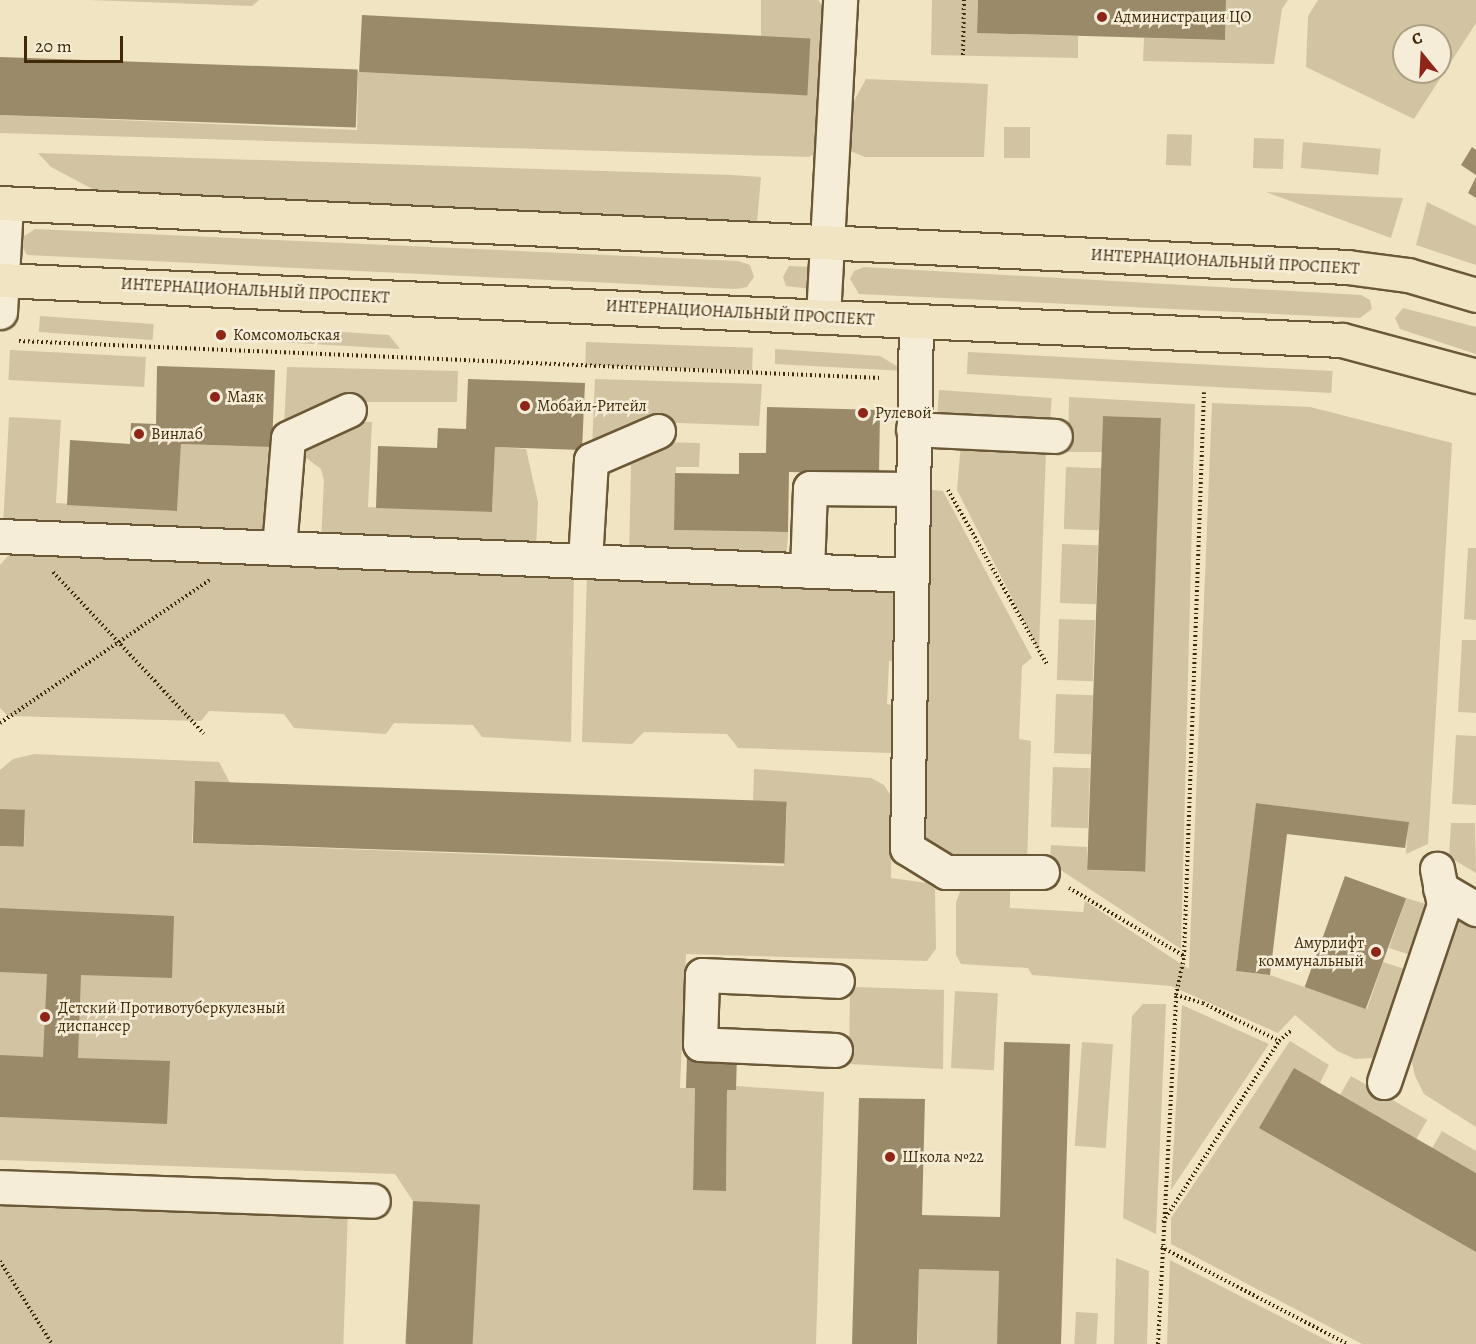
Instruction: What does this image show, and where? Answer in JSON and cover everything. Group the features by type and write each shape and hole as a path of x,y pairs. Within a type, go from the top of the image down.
{"main road":[{"name":"ИНТЕРНАЦИОНАЛЬНЫЙ ПРОСПЕКТ","path":"3,203 1347,267 1408,275 1476,295"},
{"name":"ИНТЕРНАЦИОНАЛЬНЫЙ ПРОСПЕКТ","path":"3,303 823,317 1342,340 1476,376"}],"street":[{"path":"823,317 840,0"},
{"path":"3,203 3,303"},
{"path":"916,321 914,429 927,485 910,576 907,848 946,872 1042,872"},
{"path":"268,547 288,438 349,410"},
{"path":"914,429 1055,436"},
{"path":"585,561 591,460 658,431"},
{"path":"807,571 810,488 927,485"},
{"path":"10,536 910,576"},
{"path":"1384,1082 1444,905 1438,879 1476,909"},
{"path":"835,1050 700,1044 702,975 837,981"},
{"path":"0,1187 374,1201"}],"path":[{"path":"963,55 964,0"},
{"path":"3,303 915,379"},
{"path":"1158,1344 1161,1224 1176,995 1184,956 1204,392"},
{"path":"927,485 1047,664"},
{"path":"10,536 118,642 204,734"},
{"path":"0,723 118,642 268,547"},
{"path":"1042,872 1184,956"},
{"path":"1176,995 1203,1003 1279,1041"},
{"path":"1161,1224 1279,1041 1293,1029"},
{"path":"1161,1247 1347,1344"},
{"path":"0,1261 52,1344"}],"shaded area":[{"path":"89,0 259,0 252,6"},
{"path":"761,0 818,0 831,16 824,147 809,157 0,133 0,115 357,130 358,72 806,95 761,35"},
{"path":"932,0 978,0 977,33 1078,36 1078,58 931,55"},
{"path":"1226,0 1288,0 1282,9 1274,64 1143,61 1144,38 1225,40"},
{"path":"1318,0 1476,0 1476,23 1452,60 1452,24 1392,24 1392,84 1437,84 1414,119 1306,67 1308,16"},
{"path":"866,79 988,84 984,157 865,157 850,151 850,108"},
{"path":"1004,127 1030,127 1030,158 1004,158"},
{"path":"1167,134 1192,135 1191,166 1166,165"},
{"path":"1254,138 1284,139 1283,169 1253,168"},
{"path":"1303,142 1381,149 1378,175 1301,168"},
{"path":"38,153 761,177 757,223 100,193 51,167"},
{"path":"1266,192 1403,198 1391,238"},
{"path":"1427,202 1476,226 1476,265 1416,245"},
{"path":"35,229 738,261 750,265 754,277 747,287 736,289 27,255 22,246 23,237"},
{"path":"789,266 812,267 811,289 786,286 783,277"},
{"path":"864,267 1361,295 1370,300 1372,309 1360,318 859,294 850,279 854,271"},
{"path":"1403,308 1476,327 1476,354 1400,329 1395,318"},
{"path":"40,316 154,324 153,340 39,332"},
{"path":"295,329 389,335 400,349 276,342"},
{"path":"586,342 753,348 752,371 585,365"},
{"path":"775,349 880,356 905,371 775,364"},
{"path":"10,350 146,357 144,387 8,380"},
{"path":"968,352 1332,371 1331,393 967,374"},
{"path":"287,367 458,371 457,402 344,402 284,426"},
{"path":"595,379 762,384 759,426 654,422 592,448"},
{"path":"939,390 1052,398 1050,420 937,412"},
{"path":"1069,397 1195,404 1181,949 1050,863 1051,845 1087,847 1087,870 1144,872 1161,418 1103,416 1102,452 1068,452"},
{"path":"1212,403 1310,407 1452,443 1428,844 1406,854 1408,822 1257,803 1236,971 1270,975 1367,1009 1383,962 1414,972 1380,1055 1373,1058 1355,1059 1337,1051 1295,1015 1278,1033 1171,986 1032,975 1028,968 961,964 956,955 956,902 962,887 1010,881 1010,908 1083,912 1085,901 1189,969"},
{"path":"9,417 61,420 56,503 177,511 181,444 272,447 268,539 3,526"},
{"path":"350,422 372,422 368,507 492,512 495,447 526,449 538,502 536,551 321,541 324,480 321,469 305,457 301,444"},
{"path":"655,442 700,443 699,467 676,467 674,530 788,532 786,562 629,556 631,466 619,457"},
{"path":"961,443 1046,450 1039,651 957,490"},
{"path":"1066,467 1101,468 1099,530 1064,529"},
{"path":"921,489 943,491 1032,658 1022,666 1019,739 1031,741 1027,864 934,857 920,841"},
{"path":"1062,544 1098,545 1096,604 1060,603"},
{"path":"15,548 574,572 571,742 482,737 473,725 394,723 386,734 294,728 284,714 209,711 201,721 8,716 0,708 0,565"},
{"path":"1468,548 1476,548 1476,620 1464,619"},
{"path":"587,574 898,586 898,661 889,661 887,704 895,706 891,753 738,748 727,734 644,732 632,744 582,742"},
{"path":"1059,619 1095,620 1093,681 1057,680"},
{"path":"1462,640 1476,640 1476,713 1458,712"},
{"path":"1056,694 1093,695 1091,754 1054,753"},
{"path":"1456,735 1476,736 1476,805 1452,804"},
{"path":"34,754 219,762 230,783 195,782 192,843 784,866 787,806 753,805 754,769 871,778 884,785 892,798 891,878 927,883 935,889 936,949 927,961 686,954 680,1088 695,1088 693,1190 726,1190 727,1090 736,1090 736,1086 824,1092 816,1344 472,1344 479,1205 413,1201 395,1174 0,1160 0,846 24,847 25,810 0,809 0,770 13,759"},
{"path":"1053,767 1090,768 1088,828 1051,827"},
{"path":"1451,823 1475,823 1476,873 1449,857"},
{"path":"1406,898 1426,904 1434,912 1420,958 1389,948"},
{"path":"1455,901 1476,913 1476,1127 1424,1094 1415,1076 1410,1053"},
{"path":"857,987 944,990 943,1069 849,1064 850,990"},
{"path":"955,991 998,993 994,1070 951,1068"},
{"path":"1143,1004 1166,1004 1156,1234 1123,1218 1132,1016"},
{"path":"1182,1005 1269,1044 1171,1190"},
{"path":"1290,1041 1329,1065 1320,1083 1260,1128 1476,1252 1476,1344 1362,1344 1171,1244 1171,1218"},
{"path":"1082,1042 1113,1044 1106,1148 1075,1146"},
{"path":"1351,1076 1427,1120 1416,1139 1340,1095"},
{"path":"1442,1131 1476,1151 1476,1173 1432,1148"},
{"path":"0,1205 348,1217 343,1344 0,1344"},
{"path":"1116,1258 1149,1271 1147,1344 1114,1344"},
{"path":"1170,1260 1334,1344 1167,1344"},
{"path":"919,1269 999,1270 998,1344 918,1344"},
{"path":"1076,1312 1098,1313 1096,1344 1074,1344"}],"building":[{"name":"Администрация ЦО","path":"978,0 1226,0 1225,40 977,33"},
{"path":"362,15 810,38 807,95 359,72"},
{"path":"0,57 358,69 356,127 0,115"},
{"path":"1472,147 1476,150 1476,175 1461,165"},
{"path":"1476,177 1476,198 1468,193"},
{"path":"157,366 275,370 272,447 181,444 177,511 67,505 70,440 130,444 131,423 156,424"},
{"path":"468,379 585,383 582,450 495,447 492,512 376,508 378,446 437,448 438,428 466,429"},
{"path":"767,407 880,410 879,474 789,472 788,532 674,530 675,473 739,474 739,453 766,453"},
{"path":"1103,416 1161,418 1145,872 1087,870"},
{"path":"195,781 787,802 784,864 193,843"},
{"path":"1256,803 1409,822 1405,848 1287,834 1270,975 1236,971"},
{"path":"0,809 25,810 24,847 0,846"},
{"path":"1345,876 1406,898 1366,1009 1305,987"},
{"path":"0,908 174,916 172,978 81,975 78,1058 170,1061 167,1124 0,1117 0,1055 43,1057 47,974 0,972"},
{"name":"Школа №22","path":"1004,1042 1070,1044 1061,1344 997,1344 999,1271 919,1269 917,1344 852,1344 859,1098 925,1099 922,1215 1000,1217"},
{"path":"687,1054 737,1055 736,1090 727,1090 726,1191 693,1190 695,1088 686,1088"},
{"path":"1294,1068 1476,1173 1476,1252 1259,1128"},
{"path":"413,1201 480,1205 473,1344 406,1344"}],"place":[{"name":"Администрация ЦО","path":"1102,17"},
{"name":"Комсомольская","path":"221,335"},
{"name":"Маяк","path":"215,397"},
{"name":"Мобайл-Ритейл","path":"525,406"},
{"name":"Рулевой","path":"863,413"},
{"name":"Винлаб","path":"139,434"},
{"name":"Амурлифт коммунальный","path":"1376,952"},
{"name":"Детский Противотуберкулезный диспансер","path":"45,1017"},
{"name":"Школа №22","path":"890,1157"}]}
